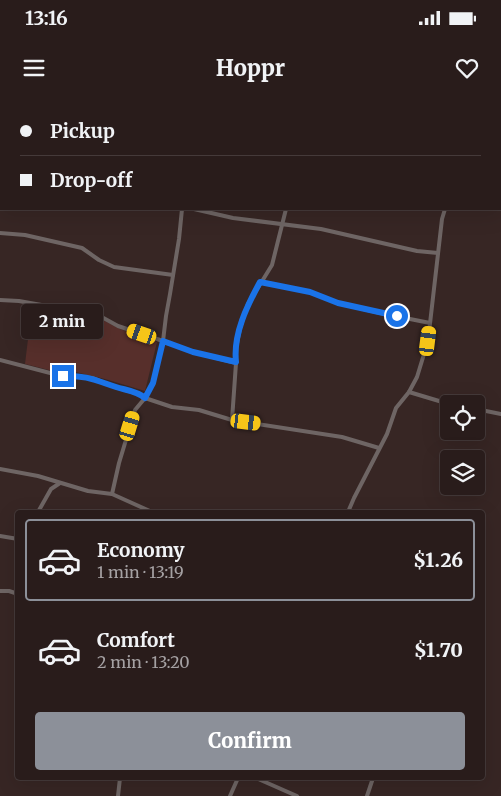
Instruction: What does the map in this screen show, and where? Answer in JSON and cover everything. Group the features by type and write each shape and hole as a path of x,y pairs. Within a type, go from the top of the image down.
{"street":[{"path":"112,494 135,410 145,398 153,383 163,341 182,210"},
{"path":"198,210 233,218 321,229 417,251 438,253"},
{"path":"232,420 235,354 240,328 248,304 272,265 286,210"},
{"path":"349,510 387,434 396,408 409,392 428,341 442,219 445,210"},
{"path":"0,234 25,235 82,248 98,260 114,267 173,275"},
{"path":"260,282 310,292 338,303 430,323"},
{"path":"0,300 19,301 98,315 118,326 193,352 236,362"},
{"path":"0,360 54,374 93,378 172,407 199,410 232,420 342,437 379,448"},
{"path":"409,392 440,401"},
{"path":"485,411 501,414"},
{"path":"0,469 38,476 88,492 112,494 146,510"},
{"path":"39,510 51,489 60,483"},
{"path":"0,536 15,538"},
{"path":"0,591 15,593"},
{"path":"118,796 120,780"},
{"path":"230,796 237,780"},
{"path":"261,780 298,796"},
{"path":"367,796 372,780"}],"shaded area":[{"path":"32,306 99,318 120,329 157,342 145,391 75,372 57,372 25,364"}],"route":[{"path":"63,376 72,375 93,378 140,394 145,398 153,383 163,341 193,352 236,362 235,354 240,328 248,304 260,282 310,292 338,303 397,316"}]}
